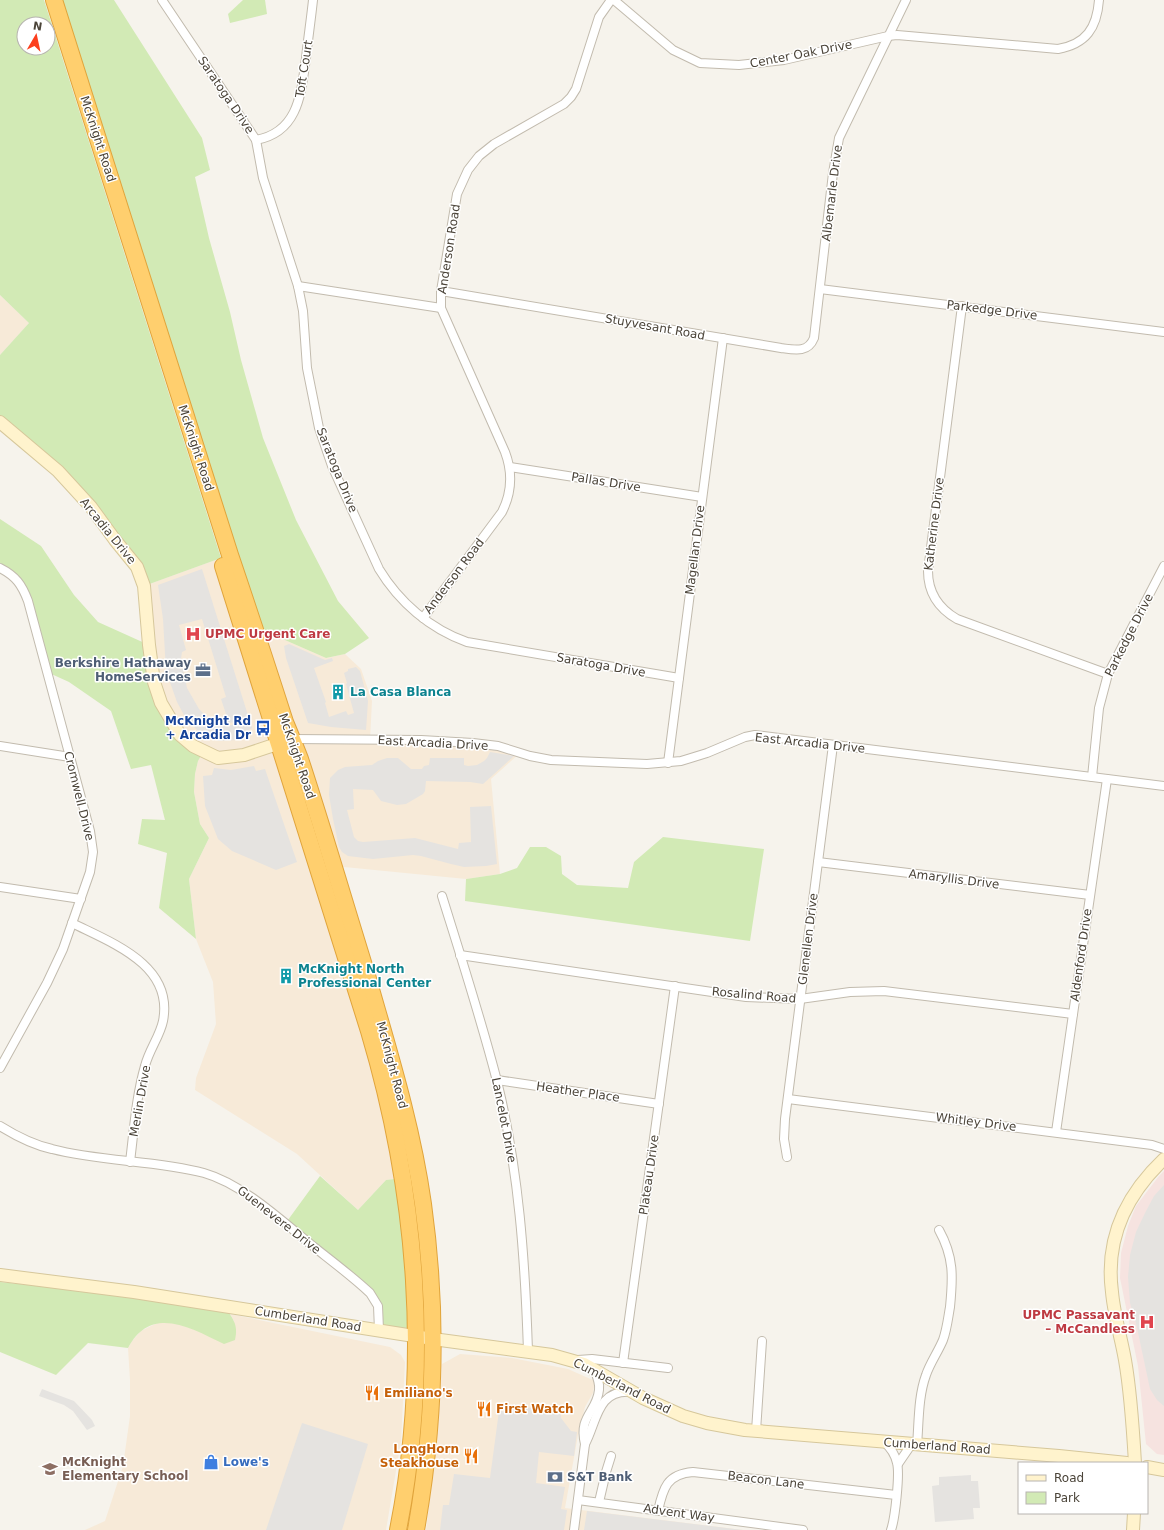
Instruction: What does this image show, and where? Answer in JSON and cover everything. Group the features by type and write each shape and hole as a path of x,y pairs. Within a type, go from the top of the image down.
{"highway":[{"name":"McKnight Road","path":"44,0 282,740 298,756 345,902 392,1062 405,1112 418,1169 424,1211 430,1262 433,1339 429,1432 416,1530"},
{"name":"McKnight Road","path":"54,0 231,556 282,740 387,1093 400,1157 415,1291 415,1391 412,1437 398,1530"}],"main road":[{"name":"Arcadia Drive","path":"0,422 58,472 91,507 114,540 137,567 144,586 154,682 161,703 180,734 202,752 236,750 282,740"},
{"path":"1135,1462 1129,1382 1112,1292 1110,1266 1114,1237 1123,1213 1131,1198 1147,1176 1164,1159"},
{"name":"Cumberland Road","path":"0,1275 134,1292 433,1339 528,1350 573,1360 594,1369 664,1408 693,1419 726,1427 756,1431 1117,1462"},
{"path":"1148,1467 1164,1470"},
{"path":"1133,1530 1134,1514"}],"street":[{"name":"Saratoga Drive","path":"162,0 256,140 263,178 298,286 303,311 309,384 323,441 332,466 379,569 386,580 401,598 423,618 449,635 472,643 679,678"},
{"name":"Toft Court","path":"256,140 266,138 280,130 292,117 296,109 302,90 313,0"},
{"name":"Anderson Road","path":"423,618 502,512 509,496 510,488 510,467 505,452 441,308 441,291 457,194 468,170 479,156 494,144 564,104 571,97 576,89 599,17 610,0"},
{"name":"Center Oak Drive","path":"614,0 673,50 700,63 739,65 784,60 888,36 905,34 1058,49 1075,44 1088,35 1096,18 1099,0"},
{"path":"888,36 906,0"},
{"name":"Albemarle Drive","path":"820,288 833,173 839,138 888,36"},
{"path":"298,286 441,308"},
{"name":"Stuyvesant Road","path":"441,291 798,350 804,349 812,343 814,338 820,288"},
{"name":"Parkedge Drive","path":"820,288 1164,332"},
{"name":"Katherine Drive","path":"962,306 928,571 928,580 933,595 943,609 957,619 1108,674"},
{"name":"Magellan Drive","path":"668,763 723,338"},
{"name":"Pallas Drive","path":"510,467 702,497"},
{"name":"Parkedge Drive","path":"1092,777 1099,708 1108,674 1164,566"},
{"name":"Cromwell Drive","path":"0,568 20,582 26,597 90,831 93,852 90,872 56,965 0,1068"},
{"name":"East Arcadia Drive","path":"282,740 460,742 498,746 530,756 556,761 647,764 668,763 688,759 707,753 745,737 755,736 1164,786"},
{"name":"Glenellen Drive","path":"787,1157 784,1140 788,1099 833,745"},
{"path":"0,746 70,757"},
{"name":"Aldenford Drive","path":"1056,1132 1107,779"},
{"name":"Amaryllis Drive","path":"818,862 1090,895"},
{"path":"0,887 81,899"},
{"name":"Lancelot Drive","path":"442,896 497,1080 511,1150 520,1216 526,1281 528,1350"},
{"name":"Merlin Drive","path":"72,923 122,949 144,963 155,978 162,993 164,1013 163,1023 149,1054 143,1072 130,1162"},
{"name":"Rosalind Road","path":"460,955 746,997 800,999 850,992 884,991 1073,1014"},
{"name":"Plateau Drive","path":"623,1363 675,986"},
{"name":"Heather Place","path":"497,1080 659,1104"},
{"name":"Whitley Drive","path":"788,1099 1056,1132 1152,1145 1164,1149"},
{"name":"Guenevere Drive","path":"0,1126 24,1139 52,1149 93,1157 164,1166 206,1174 231,1184 242,1190 291,1228 370,1293 378,1306 379,1330"},
{"path":"898,1464 914,1445 923,1385 929,1365 945,1333 952,1274 946,1243 939,1230"},
{"path":"756,1431 762,1341"},
{"path":"573,1360 592,1359 668,1368"},
{"path":"574,1530 585,1444 583,1434 588,1414 596,1401 600,1390 594,1369"},
{"path":"585,1444 597,1412 608,1398 620,1392 633,1392"},
{"path":"884,1442 892,1451 898,1464 895,1516 891,1530"},
{"path":"599,1502 611,1456"},
{"name":"Beacon Lane","path":"658,1511 662,1493 668,1482 679,1475 693,1472 896,1495"},
{"name":"Advent Way","path":"578,1500 803,1530"}],"shaded area":[{"path":"0,295 29,323 0,355"},
{"path":"221,558 276,737 242,749 208,752 214,756 279,744 403,1178 386,1180 358,1210 297,1154 195,1090 196,1078 216,1024 213,982 196,939 189,879 209,838 200,824 194,792 195,774 202,752 193,746 161,703 144,586"},
{"path":"202,569 252,728 245,732 235,734 236,740 219,741 203,735 184,715 177,702 166,671 163,619 158,585","holes":["202,619 226,697 221,699 229,723 234,722 232,725 224,726 208,718 199,709 187,688 181,659 182,652 186,650 179,625"]},
{"path":"257,634 278,637 326,658 345,654 361,669 372,701 370,740 421,740 520,753 491,779 500,874 466,879 334,866"},
{"path":"289,644 325,660 332,658 333,661 314,668 326,702 329,717 346,711 348,715 354,713 344,673 348,671 348,669 356,667 360,671 368,701 366,730 331,727 308,723 286,658 284,646"},
{"path":"490,752 514,756 483,784 470,782 426,781 425,791 423,794 406,804 397,805 381,801 373,790 353,789 354,809 347,810 354,837 358,841 363,842 415,838 458,849 459,843 471,842 470,807 491,806 497,864 464,867 413,855 373,859 348,856 342,852 339,847 329,795 330,778 338,770 345,767 372,765 387,758 398,758 411,769 422,769 424,766 429,765 430,758 464,758 464,765 477,765 487,758"},
{"path":"254,766 256,771 265,769 297,862 276,870 232,851 218,839 205,806 203,776 212,775 214,768 231,770"},
{"name":"UPMC Passavant – McCandless","path":"1164,1171 1164,1455 1157,1454 1146,1444 1138,1366 1120,1278 1121,1253 1128,1226 1136,1206"},
{"name":"UPMC Passavant – McCandless","path":"1164,1185 1164,1406 1157,1400 1150,1389 1136,1323 1130,1303 1128,1277 1130,1255 1136,1232 1154,1196"},
{"path":"230,1314 390,1347 401,1355 405,1362 401,1441 386,1530 85,1530 105,1521 123,1466 130,1416 128,1348 132,1341 141,1331 157,1323 176,1323 196,1330 234,1321"},
{"path":"460,1354 512,1358 568,1369 595,1381 593,1393 585,1407 578,1435 565,1508 743,1530 426,1530 435,1457 442,1364"},
{"path":"42,1389 74,1401 92,1420 95,1426 87,1430 73,1411 64,1405 39,1396"},
{"path":"508,1405 561,1412 561,1418 571,1431 577,1432 574,1456 539,1452 536,1483 565,1487 561,1509 567,1510 564,1530 440,1530 443,1505 449,1505 454,1474 490,1478 499,1411 507,1412"},
{"path":"302,1423 368,1444 342,1530 266,1530"},
{"path":"971,1475 971,1481 978,1481 980,1508 973,1508 974,1519 935,1522 932,1486 939,1485 939,1477"},
{"path":"587,1511 743,1530 584,1530"}],"green space":[{"path":"0,0 44,0 49,16 16,16 16,56 56,56 56,38 221,558 144,586 91,507 0,422 0,355 29,323 0,295"},
{"path":"54,0 114,0 202,138 210,170 195,177 209,238 263,438 296,520 338,601 369,638 345,654 326,658 278,637 257,634"},
{"path":"243,0 265,0 267,14 230,23 228,14"},
{"path":"0,519 41,546 74,595 98,622 149,645 170,719 203,752 198,761 195,774 194,792 200,824 209,838 189,879 196,939 159,908 167,853 138,844 142,819 165,820 151,765 131,769 111,711 69,682 47,672 25,592 0,568"},
{"path":"663,837 764,849 750,941 465,901 466,879 500,874 517,868 530,847 546,847 561,856 562,874 577,885 628,888 634,862"},
{"path":"320,1176 358,1210 386,1180 403,1178 416,1336 379,1330 376,1302 285,1224"},
{"path":"0,1282 224,1305 235,1325 235,1340 224,1344 185,1327 160,1323 148,1327 137,1335 128,1348 88,1343 56,1375 0,1352"}],"place":[{"name":"UPMC Urgent Care","path":"193,634"},
{"name":"Berkshire Hathaway HomeServices","path":"203,670"},
{"name":"La Casa Blanca","path":"338,692"},
{"name":"McKnight Rd + Arcadia Dr","path":"263,728"},
{"name":"McKnight North Professional Center","path":"286,976"},
{"name":"UPMC Passavant – McCandless","path":"1147,1322"},
{"name":"Emiliano's","path":"372,1393"},
{"name":"First Watch","path":"484,1409"},
{"name":"LongHorn Steakhouse","path":"471,1456"},
{"name":"Lowe's","path":"211,1462"},
{"name":"McKnight Elementary School","path":"50,1469"},
{"name":"S&T Bank","path":"555,1477"}]}
